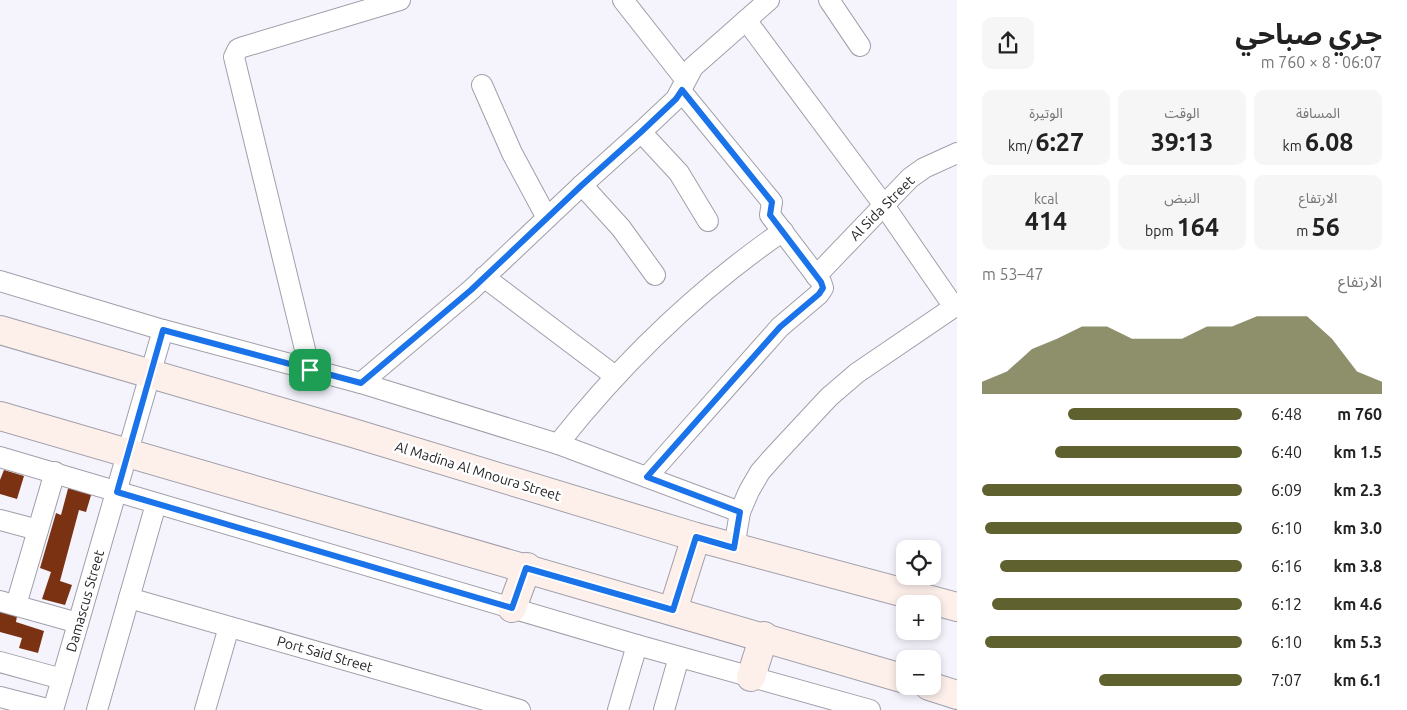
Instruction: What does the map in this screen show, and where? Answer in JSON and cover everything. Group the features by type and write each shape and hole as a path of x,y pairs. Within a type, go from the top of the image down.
{"main road":[{"name":"Al Madina Al Mnoura Street","path":"0,330 734,548 957,606"},
{"path":"0,416 764,636 896,676"},
{"path":"673,610 696,537"},
{"path":"512,608 526,568"},
{"path":"751,677 764,636"},
{"path":"941,690 957,695"}],"street":[{"path":"310,370 234,57 238,49 243,47 400,0"},
{"path":"623,0 683,85 772,202 770,215 822,285 822,292 780,327 647,477"},
{"path":"361,383 484,278 641,132 676,99 693,66 769,0"},
{"path":"829,0 860,46"},
{"path":"734,548 740,512 760,472 829,397 885,352 955,306 883,204 746,20"},
{"path":"482,85 512,153 547,218"},
{"path":"641,132 679,174 708,221"},
{"name":"Al Sida Street","path":"816,276 896,190 924,168 957,154"},
{"path":"582,185 621,228 655,275"},
{"path":"558,444 615,376 645,344 704,290 783,231"},
{"path":"484,278 615,376"},
{"path":"0,282 163,330 361,383 558,444 740,512"},
{"name":"Damascus Street","path":"52,710 163,330"},
{"path":"0,457 637,645 870,710"},
{"path":"55,472 38,530 8,603 78,623"},
{"path":"97,710 156,504"},
{"path":"0,520 38,530"},
{"name":"Port Said Street","path":"130,598 520,710"},
{"path":"205,710 229,626"},
{"path":"618,710 637,645"},
{"path":"664,710 679,657"},
{"path":"0,662 62,679"},
{"path":"0,697 52,710"}],"building":[{"path":"4,470 24,476 17,499 0,494 0,480"},
{"path":"69,485 92,492 86,512 79,510 60,581 72,585 65,605 42,599 51,572 40,568 56,513 61,515"},
{"path":"0,611 17,616 16,622 44,631 38,653 19,648 22,638 0,632"}],"route":[{"path":"682,90 772,202 770,215 821,282 823,288 822,292 805,304 780,327 647,477 740,512 734,548 696,537 673,610 526,568 512,608 117,492 163,330 310,370 361,383 471,290 676,99 682,90"}]}
